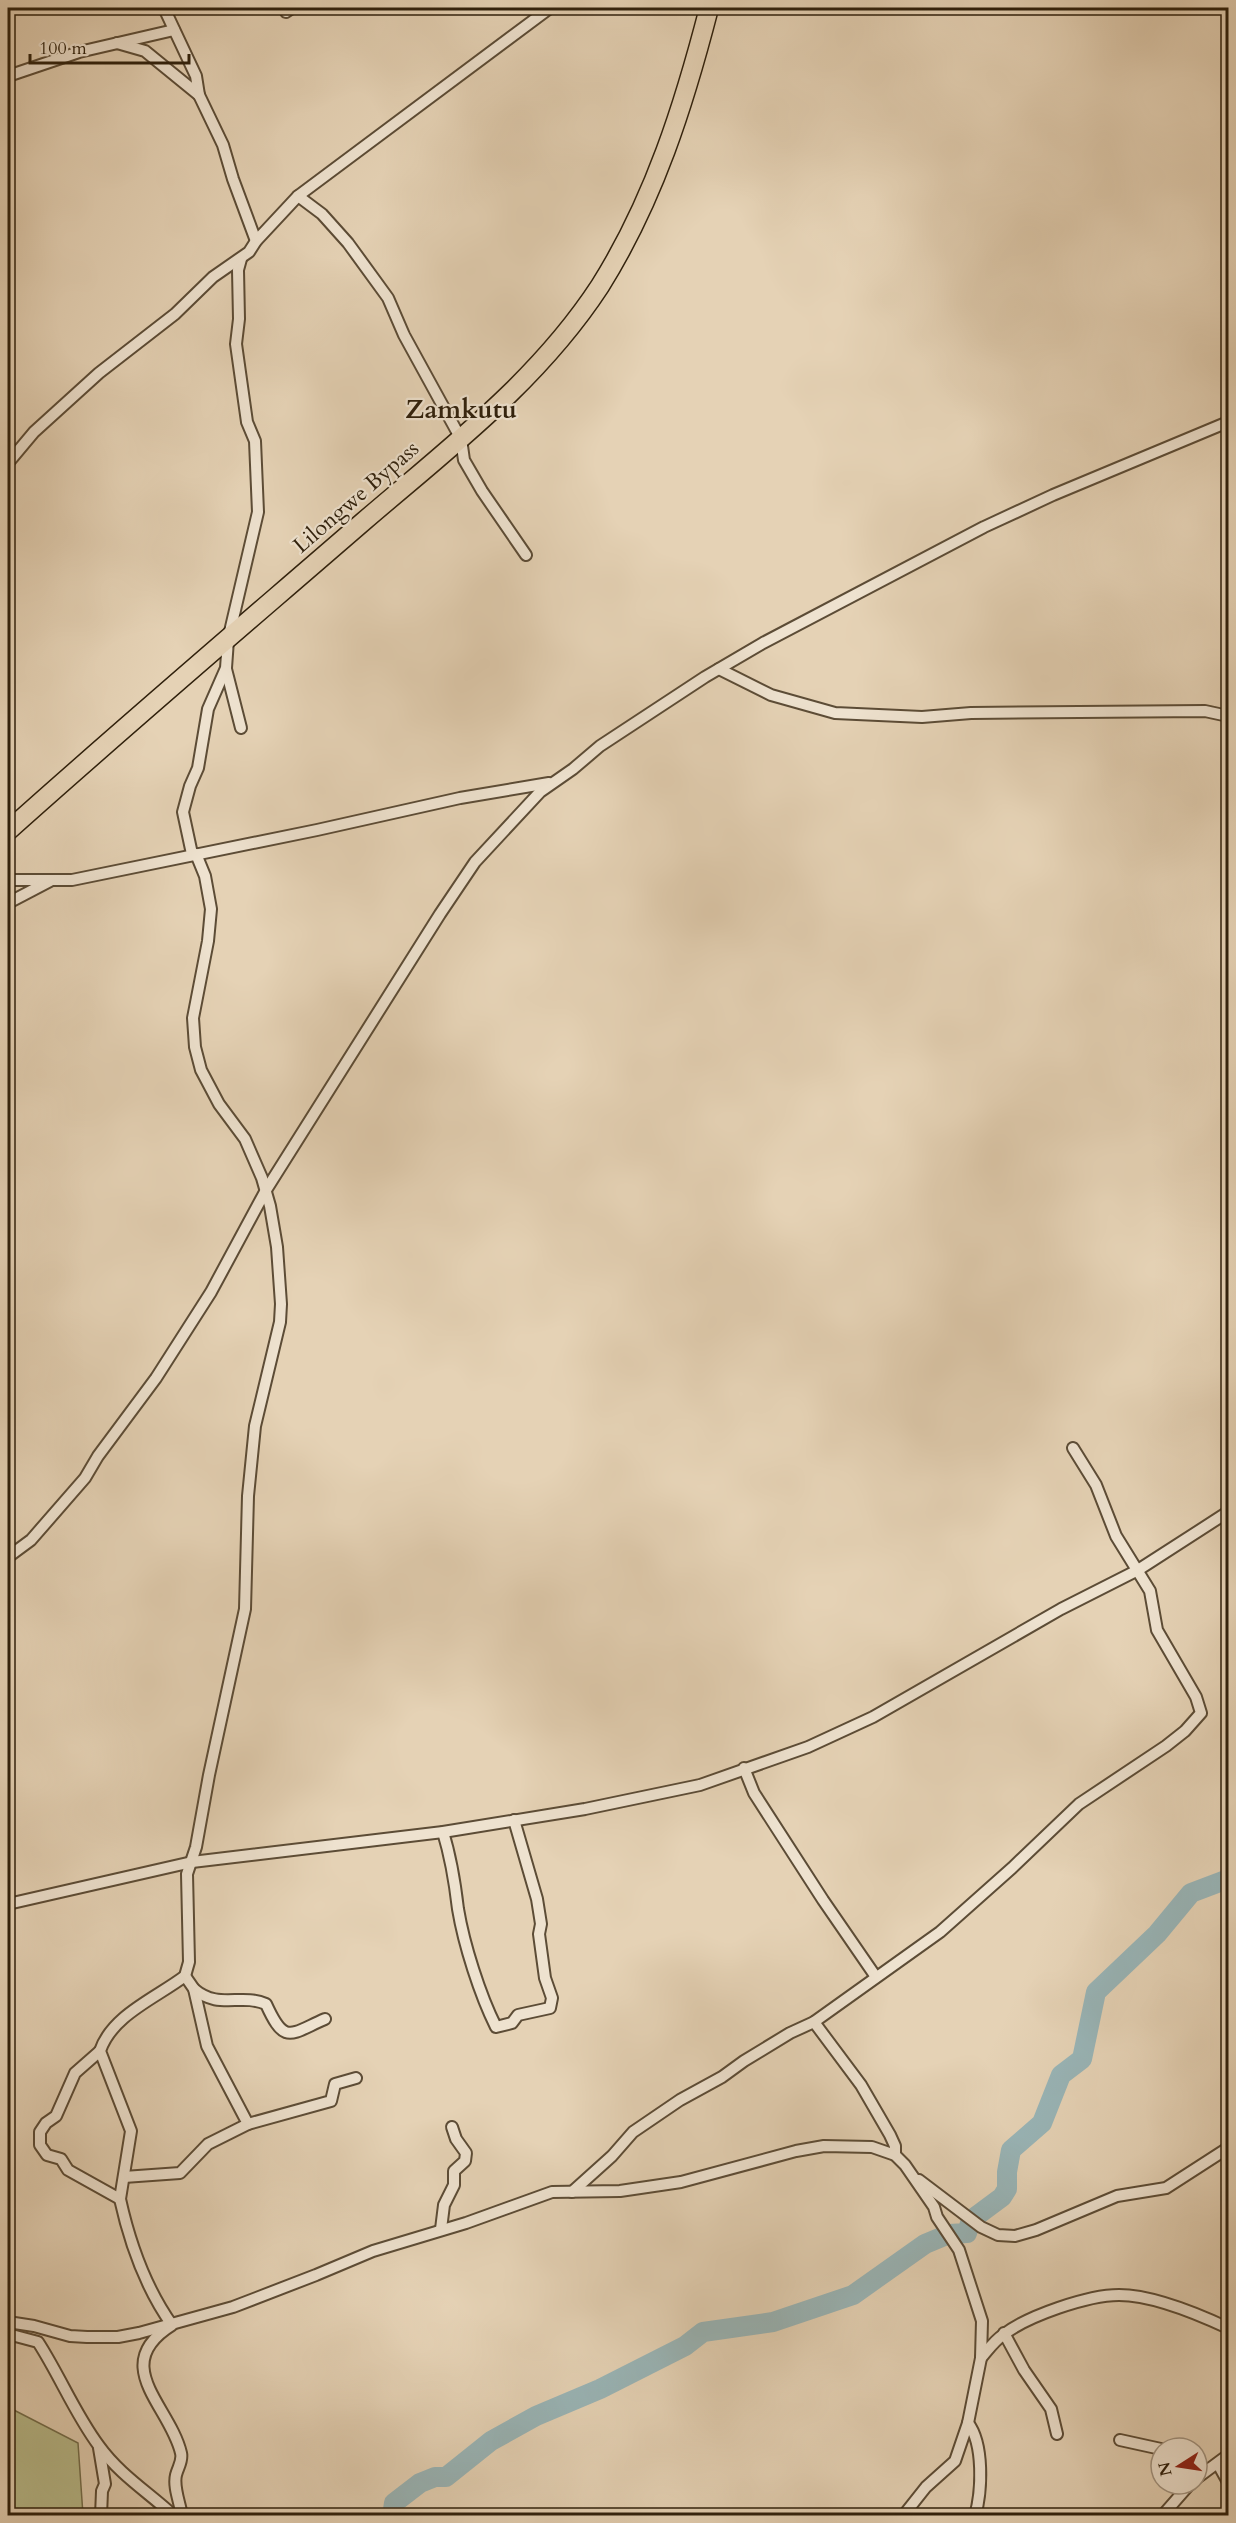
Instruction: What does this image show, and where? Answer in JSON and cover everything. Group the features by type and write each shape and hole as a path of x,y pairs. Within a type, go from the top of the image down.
{"main road":[{"name":"Lilongwe Bypass","path":"8,831 461,439 538,366 599,287 636,223 671,141 694,69 709,8"}],"street":[{"path":"164,8 196,76 199,95 223,145 256,240"},
{"path":"8,463 34,432 99,373 176,314 213,277 242,259 256,240 298,196 550,8"},
{"path":"8,76 114,42 174,30"},
{"path":"114,42 145,51 199,95"},
{"path":"298,196 322,214 348,243 388,298 405,335 461,439 464,460 526,555"},
{"path":"241,728 226,668 228,640 258,512 255,441 247,422 236,344 239,319 238,270 242,259"},
{"path":"8,1557 31,1540 85,1478 98,1456 156,1378 211,1292 266,1190 419,946 475,862 492,841 551,783 573,769 600,746 763,643 984,527 1053,495 1228,422"},
{"path":"120,2199 68,2170 61,2159 47,2155 40,2145 40,2132 46,2123 56,2116 75,2073 100,2051 103,2042 133,2009 185,1976 189,1962 186,1894 188,1874 245,1609 248,1496 255,1426 280,1322 277,1247 266,1190 245,1139 219,1104 197,1060 193,1018 211,909 205,876 194,854 183,812 198,768 208,709 226,668"},
{"path":"719,669 771,695 835,713 922,717 963,713 1205,711 1228,716"},
{"path":"8,880 72,880 460,798 551,783"},
{"path":"8,903 53,880"},
{"path":"572,2192 612,2156 633,2132 680,2100 722,2077 790,2033 814,2022 940,1932 1079,1804 1172,1741 1185,1731 1201,1713 1196,1697 1157,1630 1150,1591 1116,1536 1096,1485 1073,1448"},
{"path":"8,1904 192,1862 443,1832 700,1785 808,1747 873,1717 1061,1609 1138,1570 1228,1512"},
{"path":"744,1768 754,1793 876,1977"},
{"path":"443,1832 459,1911 482,1999 496,2027 512,2022 518,2014 550,2008 552,1998 545,1978 537,1899 514,1820"},
{"path":"185,1976 203,1997 220,2002 257,2000 266,2004 275,2024 283,2032 298,2033 325,2019"},
{"path":"194,1989 207,2046 248,2124"},
{"path":"814,2022 861,2085 890,2135 895,2146 895,2155"},
{"path":"100,2051 131,2131 120,2199 139,2267 149,2289 172,2325"},
{"path":"124,2177 180,2172 208,2144 248,2124 330,2101 335,2084 356,2078"},
{"path":"441,2229 444,2205 454,2185 454,2171 465,2161 466,2153 456,2139 452,2127"},
{"path":"8,2322 34,2326 70,2336 105,2338 139,2333 233,2307 373,2251 466,2223 552,2192 620,2191 681,2182 767,2158 824,2146 872,2147 895,2155 914,2178 959,2250 982,2321 981,2358 968,2423 955,2461 926,2487 903,2516"},
{"path":"914,2178 981,2227 998,2235 1015,2236 1036,2230 1117,2196 1166,2188 1228,2148"},
{"path":"981,2358 1004,2333 1070,2304 1095,2297 1120,2295 1144,2298 1179,2308 1228,2328"},
{"path":"172,2325 159,2333 149,2344 144,2356 144,2369 153,2400 179,2445 182,2457 176,2475 182,2516"},
{"path":"1004,2333 1024,2370 1052,2409 1057,2434"},
{"path":"8,2334 38,2342 73,2406 99,2446 129,2479 174,2516"},
{"path":"968,2423 973,2430 980,2478 975,2516"},
{"path":"1120,2440 1149,2446"},
{"path":"99,2446 105,2484 102,2491 101,2516"},
{"path":"1209,2470 1228,2455"},
{"path":"1218,2464 1228,2482"},
{"path":"105,2484 117,2478 129,2479"},
{"path":"1162,2516 1180,2496"}],"green space":[{"path":"8,2407 78,2443 83,2515 8,2515"}],"waterway":[{"path":"392,2516 394,2503 420,2483 435,2477 446,2477 491,2441 536,2416 600,2389 685,2346 703,2332 773,2322 853,2295 925,2244 949,2234 967,2233 971,2220 1002,2197 1007,2189 1011,2150 1042,2123 1061,2075 1082,2059 1096,1992 1157,1934 1191,1893 1228,1879"}],"district":[{"name":"Zamkutu","path":"461,409"}]}
